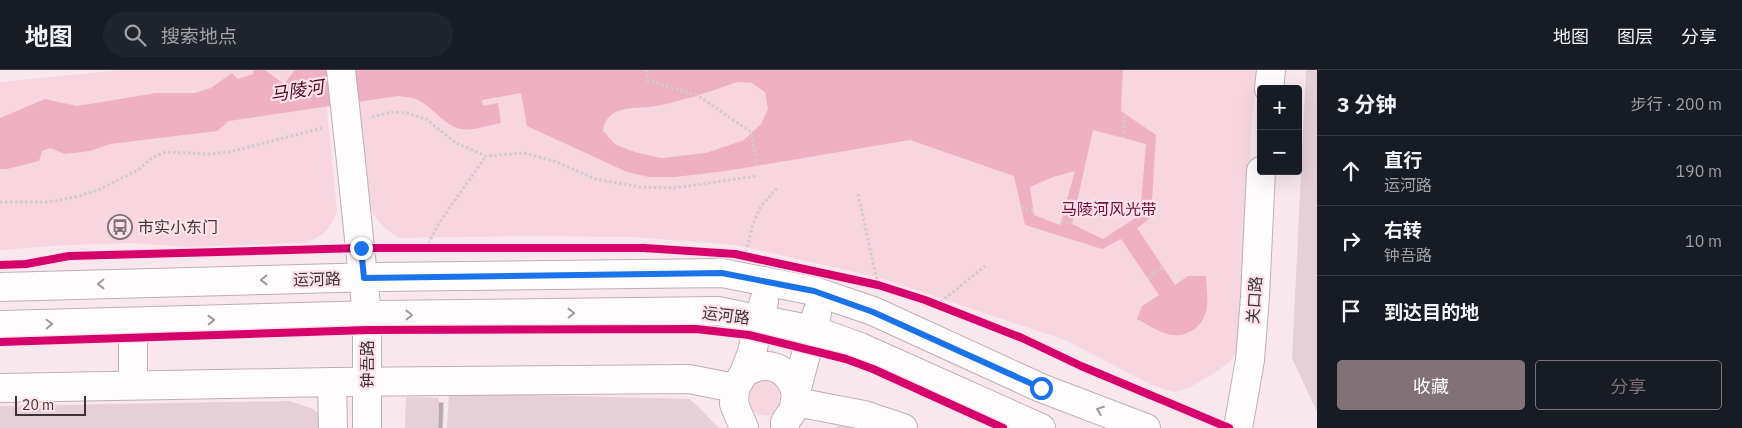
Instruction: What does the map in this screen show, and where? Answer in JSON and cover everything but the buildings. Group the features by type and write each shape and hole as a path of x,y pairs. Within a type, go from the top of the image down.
{"street":[{"name":"钟吾路","path":"341,70 368,315 367,428"},
{"path":"1269,85 1271,70"},
{"name":"关口路","path":"1238,428 1251,342 1261,175"},
{"name":"运河路","path":"0,287 364,278 722,273 822,294 873,312 1041,388 1146,428"},
{"path":"748,425 734,404 739,380 752,352 768,282"},
{"path":"786,414 813,330 822,294"},
{"name":"运河路","path":"0,325 368,315 718,311 813,330 860,347 1041,428"},
{"path":"133,322 133,385"},
{"path":"0,388 332,382 739,380 752,368 770,366 787,374 792,382 786,414"},
{"path":"332,382 332,428"},
{"path":"786,414 864,415 903,428"}],"path":[{"path":"646,70 648,81 697,95 752,132 757,165"},
{"path":"1123,138 1125,114"},
{"path":"426,248 439,223 486,156"},
{"path":"746,256 754,224 761,206 778,186"},
{"path":"858,194 874,284 887,288"},
{"path":"1021,207 1033,211"},
{"path":"1061,221 1072,224"},
{"path":"417,248 436,248"},
{"path":"934,303 985,266"},
{"path":"1148,278 1163,267"},
{"path":"934,303 946,308"}],"green space":[{"path":"121,70 323,70 337,211 332,223 324,233 308,242 301,243 187,247 133,243 0,250 0,82"},
{"name":"马陵河风光带","path":"355,70 1258,70 1252,117 1241,345 1232,360 1212,375 1176,392 1152,385 1065,340 880,278 736,245 632,237 398,238 386,229 372,213 366,190"},
{"path":"750,380 780,382 779,410 772,415 764,415 750,408"}],"water":[{"name":"马陵河","path":"254,70 265,70 284,84 295,70 1123,70 1121,111 1156,135 1151,218 1137,228 1175,285 1188,276 1206,276 1207,307 1204,318 1196,328 1184,334 1171,335 1161,332 1137,319 1142,306 1159,295 1121,239 1102,249 1025,225 1014,176 910,140 726,171 675,177 649,177 627,172 527,126 521,93 482,100 483,106 498,103 501,123 476,129 456,128 420,101 398,96 229,121 217,131 110,144 90,151 65,154 50,148 42,151 39,161 0,169 0,118 45,99 77,106 156,93 195,93 211,88 232,73 238,79 253,74","holes":["737,82 752,83 765,92 768,109 761,124 744,140 706,153 662,158 638,153 616,145 603,131 605,122 609,117 620,110 650,107 672,102","1093,130 1146,144 1140,215 1103,239 1072,224","1075,171 1060,225 1034,215 1030,187 1053,177"]}],"cycle path":[{"path":"0,265 26,264 69,256 361,248 644,248 735,254 878,285 925,300 1022,338 1081,366 1229,428"},
{"path":"0,342 368,330 696,329 749,335 846,359 873,369 1003,428"}],"place":[{"name":"市实小东门","path":"120,227"}],"route":[{"path":"361,248 364,278 722,273 814,291 873,312 1041,388"}]}
